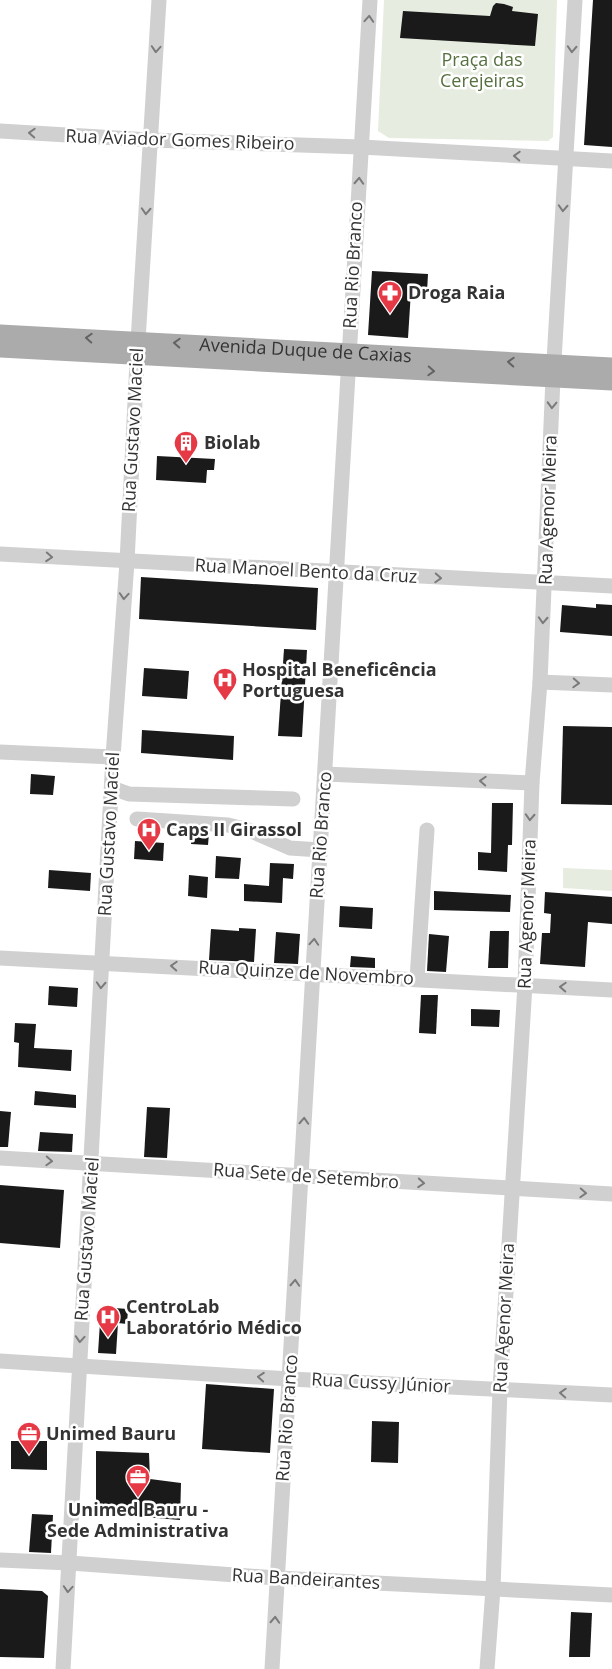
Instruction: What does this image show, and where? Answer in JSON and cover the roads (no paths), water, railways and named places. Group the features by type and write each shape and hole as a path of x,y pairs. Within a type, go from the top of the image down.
{"main road":[{"name":"Avenida Duque de Caxias","path":"0,334 138,348 554,371 612,381"},
{"name":"Avenida Duque de Caxias","path":"0,348 138,348"},
{"name":"Avenida Duque de Caxias","path":"554,371 612,367"}],"street":[{"name":"Rua Gustavo Maciel","path":"63,1669 113,757 127,562 159,0"},
{"name":"Rua Rio Branco","path":"272,1669 370,0"},
{"path":"566,159 575,0"},
{"name":"Rua Aviador Gomes Ribeiro","path":"0,131 150,140 361,147"},
{"path":"361,147 612,161"},
{"name":"Rua Agenor Meira","path":"487,1669 493,1589 500,1389 525,985 532,783 540,682 566,159"},
{"name":"Rua Manoel Bento da Cruz","path":"0,554 612,586"},
{"path":"540,682 612,685"},
{"path":"0,752 113,757"},
{"path":"325,774 532,783"},
{"path":"112,788 129,794 293,799"},
{"path":"137,820 228,825 249,830 290,848 320,850"},
{"path":"417,979 428,830"},
{"name":"Rua Quinze de Novembro","path":"0,958 612,990"},
{"name":"Rua Sete de Setembro","path":"0,1158 612,1194"},
{"name":"Rua Cussy Júnior","path":"0,1361 290,1379 612,1395"},
{"name":"Rua Bandeirantes","path":"0,1560 70,1563 277,1578 612,1596"}],"place":[{"name":"Droga Raia","path":"390,314"},
{"name":"Biolab","path":"186,464"},
{"name":"Hospital Beneficência Portuguesa","path":"225,701"},
{"name":"Caps II Girassol","path":"149,851"},
{"name":"CentroLab Laboratório Médico","path":"108,1338"},
{"name":"Unimed Bauru","path":"29,1455"},
{"name":"Unimed Bauru - Sede Administrativa","path":"138,1498"}],"park label":[{"name":"Praça das Cerejeiras","path":"482,70"}]}
